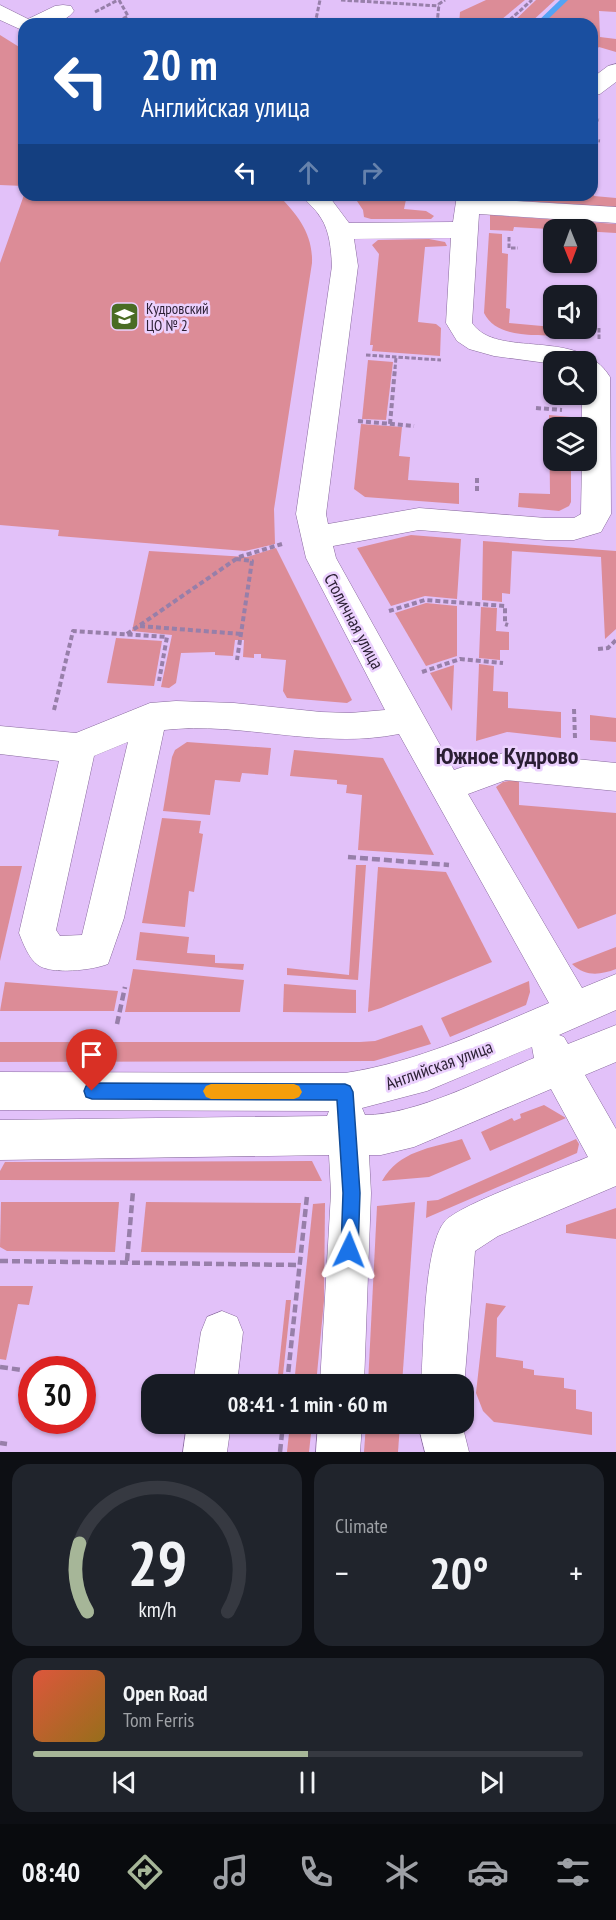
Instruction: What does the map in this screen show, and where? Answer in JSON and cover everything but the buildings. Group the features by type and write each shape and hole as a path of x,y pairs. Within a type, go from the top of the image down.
{"street":[{"path":"0,11 18,22"},
{"path":"47,18 63,11"},
{"path":"598,84 616,71"},
{"name":"Столичная улица","path":"320,201 333,215 341,231 345,266 311,514 321,558 407,719 574,1010"},
{"path":"341,231 466,210 616,215"},
{"path":"466,210 459,323 468,338 492,348 543,352"},
{"path":"315,538 419,519 546,529 574,529 591,524 596,514 596,405"},
{"path":"0,740 79,747 153,704 204,714 332,726 382,726 407,719"},
{"path":"79,747 38,933 50,953 95,952 106,918 153,704"},
{"path":"447,787 506,766 616,777"},
{"name":"Английская улица","path":"0,1091 345,1092 377,1088 409,1080 616,992"},
{"path":"444,1374 452,1254 460,1236 483,1221 616,1166 537,1026"},
{"path":"0,1140 381,1135 414,1127 616,1043"},
{"path":"342,1374 351,1193 345,1092"},
{"path":"216,1374 222,1332"},
{"path":"205,1452 208,1434"},
{"path":"338,1452 339,1434"},
{"path":"442,1434 447,1452"}],"path":[{"path":"119,0 128,16 124,18"},
{"path":"316,18 320,0"},
{"path":"341,0 439,6"},
{"path":"438,18 439,6 446,0"},
{"path":"512,18 532,0"},
{"path":"509,235 508,248 518,248"},
{"path":"594,351 599,328"},
{"path":"360,355 441,360"},
{"path":"390,424 396,357"},
{"path":"536,408 565,410"},
{"path":"361,422 414,426"},
{"path":"127,634 243,555 285,543"},
{"path":"236,560 252,561 237,660"},
{"path":"383,613 425,600 505,606 505,624 508,625"},
{"path":"140,626 241,634"},
{"path":"52,718 73,631 167,637 153,704"},
{"path":"598,649 608,648 616,640"},
{"path":"428,670 460,659 503,663"},
{"path":"574,709 575,742"},
{"path":"348,857 453,865"},
{"path":"117,1024 124,987"},
{"path":"128,1261 133,1191"},
{"path":"288,1374 308,1192"},
{"path":"0,1260 299,1265"},
{"path":"0,1367 18,1369"},
{"path":"280,1452 282,1434"},
{"path":"0,1443 7,1444"}],"shaded area":[{"path":"486,0 525,0 503,18 460,18 460,12"},
{"path":"536,0 555,0 536,18 517,18"},
{"path":"565,0 616,0 616,12 599,11 600,37 616,39 616,52 598,48 598,18 546,18"},
{"path":"0,35 18,46 18,186 0,185"},
{"path":"598,196 616,198 616,207 523,201 598,201"},
{"name":"Кудровский ЦО № 2","path":"22,201 284,201 298,218 307,234 312,263 274,509 275,544 245,551 58,536 59,530 0,525 0,263"},
{"path":"357,201 406,201 404,209 426,211 434,216 431,219 371,219 364,217 363,210"},
{"path":"490,215 546,219 543,219 543,229 514,227 513,231 490,230"},
{"path":"597,223 616,224 616,233 597,232"},
{"path":"489,233 502,234 502,253 508,254 506,308 510,309 509,323 543,326 543,335 507,331 490,321 484,313"},
{"path":"429,239 445,242 447,246 425,247 418,322 436,324 441,328 440,356 372,351 373,345 370,345 379,254 372,245 378,240"},
{"path":"368,360 393,362 386,420 362,419"},
{"path":"361,424 402,427 399,456 410,457 408,480 459,483 459,504 365,497 354,489"},
{"path":"550,471 571,471 569,506 559,511 518,507 519,493 550,494"},
{"path":"411,535 461,539 457,599 425,596 391,606 357,548"},
{"path":"483,541 616,551 616,629 605,639 601,557 512,551 510,594 502,593 502,602 482,600"},
{"path":"276,548 352,700 347,703 287,698 283,691 286,660 261,658 261,654 254,654 254,658 243,657 244,640 235,640 233,656 215,655 215,652 181,653 176,683 169,688 161,687 172,635 132,631 149,551 247,557"},
{"path":"426,603 457,606 457,656 426,666 395,613"},
{"path":"481,607 497,608 496,631 509,632 509,650 500,650 500,660 479,658"},
{"path":"116,638 162,641 154,686 107,683"},
{"path":"479,664 494,666 493,691 508,692 508,708 561,712 561,738 507,732 476,741"},
{"path":"454,665 452,711 430,673"},
{"path":"590,715 616,718 616,742 590,740"},
{"path":"187,742 271,748 268,775 242,773 240,782 215,780 210,815 163,811 172,757 175,750"},
{"path":"294,750 383,758 434,855 358,850 362,795 346,793 347,785 337,784 337,780 290,776"},
{"path":"519,779 519,805 616,813 616,914 578,929 496,787 503,782"},
{"path":"162,818 201,821 199,833 203,834 194,892 189,891 185,927 142,923"},
{"path":"356,865 366,865 358,980 287,975 287,968 349,975"},
{"path":"0,866 22,866 0,961"},
{"path":"378,867 446,872 492,962 368,1012"},
{"path":"140,932 189,937 187,953 215,955 215,963 244,964 243,970 136,960"},
{"path":"616,947 616,969 593,974 572,964"},
{"path":"133,969 244,980 240,1012 125,1012"},
{"path":"529,981 530,992 526,1005 450,1037 441,1018"},
{"path":"5,982 118,991 114,1011 0,1011"},
{"path":"284,984 356,990 356,1013 283,1012"},
{"path":"422,1025 431,1044 374,1061 0,1062 0,1042 360,1042 375,1041"},
{"path":"544,1105 566,1118 490,1151 481,1132 512,1118 514,1121 521,1118 520,1114"},
{"path":"462,1139 471,1159 429,1177 382,1181 397,1163 406,1157 427,1148"},
{"path":"576,1139 579,1144 577,1153 426,1218 427,1201 438,1200"},
{"path":"312,1161 322,1181 0,1180 0,1171 5,1162"},
{"path":"1,1202 119,1202 115,1252 7,1251 0,1247"},
{"path":"146,1202 301,1203 295,1253 141,1252"},
{"path":"415,1202 403,1374 369,1374 377,1206"},
{"path":"325,1203 324,1301 317,1374 295,1374 313,1204"},
{"path":"616,1208 616,1239 566,1233 566,1225"},
{"path":"0,1286 33,1286 29,1305 18,1304 6,1360 0,1359"},
{"path":"286,1300 291,1300 283,1374 278,1374"},
{"path":"486,1303 506,1306 497,1318 496,1357 523,1361 523,1368 534,1370 534,1375 564,1378 564,1388 576,1390 576,1409 592,1412 592,1435 494,1422 483,1411 476,1393"},
{"path":"289,1434 311,1434 309,1452 287,1452"},
{"path":"365,1434 399,1434 398,1452 364,1452"}],"waterway":[{"path":"545,18 564,0"}],"slow traffic":[{"path":"211,1091 294,1092"}],"place":[{"name":"Кудровский ЦО № 2","path":"125,317"}],"district":[{"name":"Южное Кудрово","path":"507,755"}],"route":[{"path":"92,1091 345,1092 351,1193 349,1250"}]}
